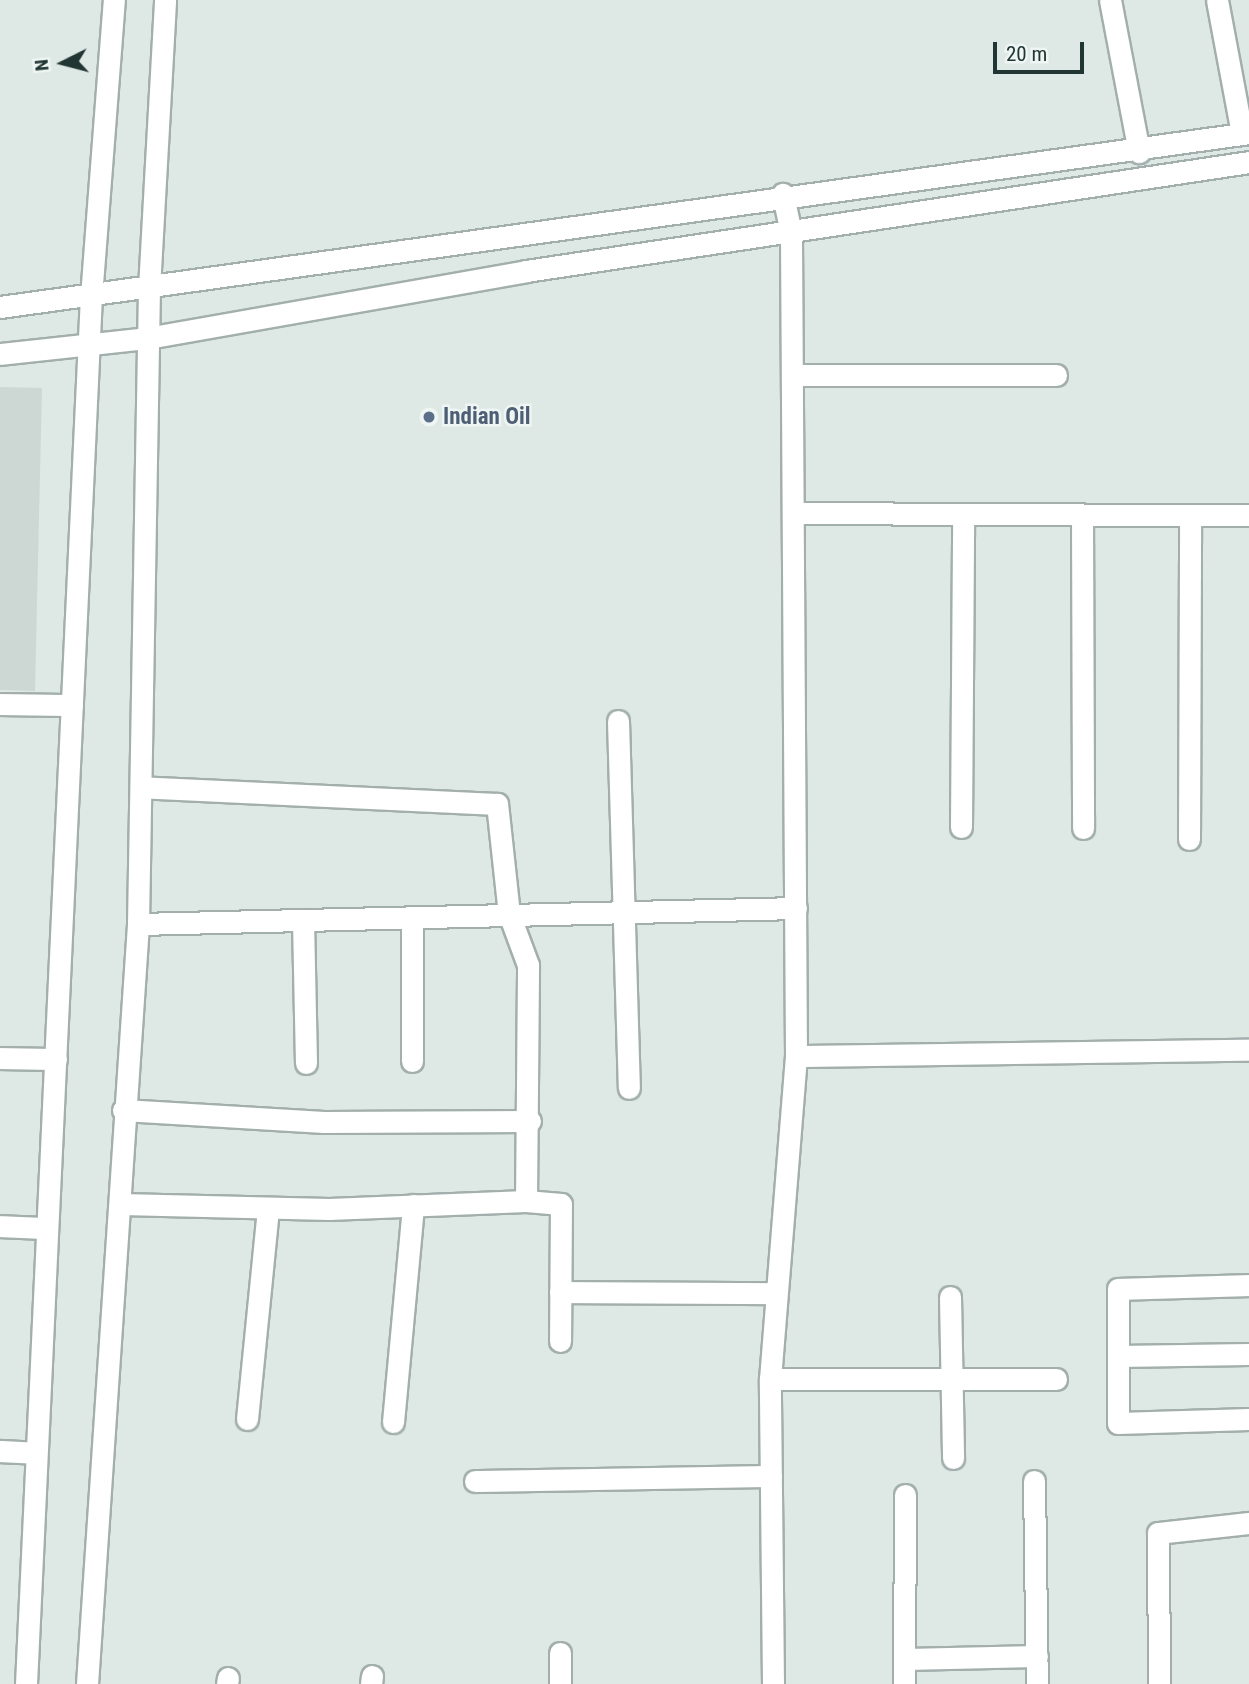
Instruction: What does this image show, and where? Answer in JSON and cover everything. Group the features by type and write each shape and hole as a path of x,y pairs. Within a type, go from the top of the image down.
{"street":[{"path":"26,1684 44,1228 56,1059 91,297 114,0"},
{"path":"87,1684 121,1204 123,1110 138,924 147,338 165,0"},
{"path":"1110,0 1139,152"},
{"path":"0,307 91,297 783,194 1139,152 1246,134 1217,0"},
{"path":"0,354 147,338 526,271 1249,162"},
{"path":"774,1684 770,1379 796,1056 795,513 791,233 783,194"},
{"path":"793,375 1056,375"},
{"path":"795,513 1249,515"},
{"path":"961,827 963,515"},
{"path":"1082,515 1083,828"},
{"path":"1189,839 1190,515"},
{"path":"0,704 72,705"},
{"path":"618,721 626,912 629,1088"},
{"path":"141,787 497,804 509,914 528,965 530,1121 526,1201"},
{"path":"138,924 796,908"},
{"path":"412,917 412,1061"},
{"path":"303,920 306,1063"},
{"path":"796,1056 1249,1050"},
{"path":"0,1058 56,1059"},
{"path":"123,1110 324,1122 530,1121"},
{"path":"121,1204 268,1208 526,1201 561,1204 560,1341"},
{"path":"393,1422 413,1206"},
{"path":"247,1419 268,1208"},
{"path":"0,1226 44,1228"},
{"path":"1249,1285 1118,1289 1118,1423 1249,1419"},
{"path":"560,1292 776,1293"},
{"path":"950,1297 949,1379 953,1458"},
{"path":"1118,1356 1249,1354"},
{"path":"770,1379 1056,1379"},
{"path":"0,1451 34,1453"},
{"path":"475,1480 771,1476"},
{"path":"1034,1481 1037,1684"},
{"path":"904,1684 905,1495"},
{"path":"1159,1684 1158,1533 1249,1523"},
{"path":"560,1653 560,1684"},
{"path":"905,1659 1037,1656"}],"shaded area":[{"path":"0,387 42,388 35,691 0,690"}],"place":[{"name":"Indian Oil","path":"429,417"}]}
